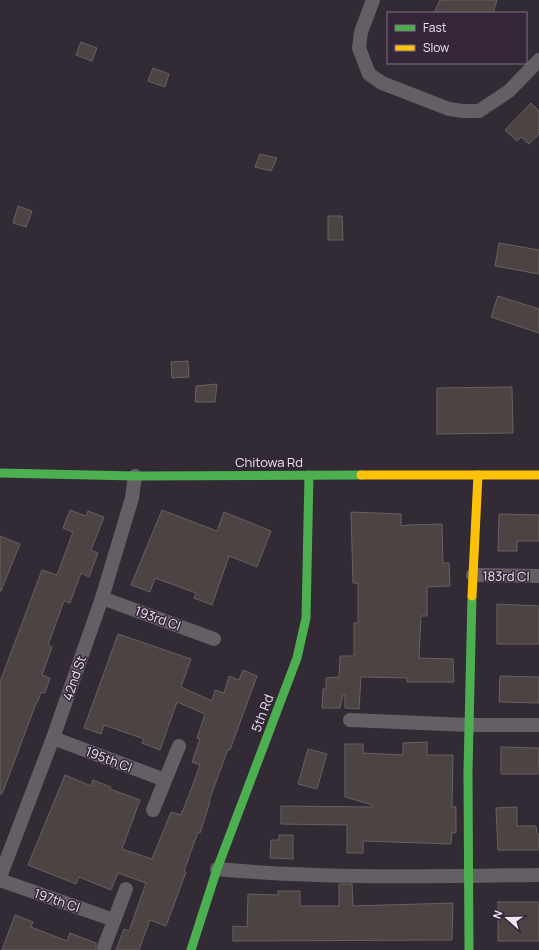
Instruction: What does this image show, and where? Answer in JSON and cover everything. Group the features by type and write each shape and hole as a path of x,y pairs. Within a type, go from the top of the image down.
{"street":[{"path":"373,0 361,32 359,48 369,74 382,83 450,109 463,112 479,111 509,90 539,60"},
{"name":"Chitowa Rd","path":"0,473 135,476 539,474"},
{"name":"5th Rd","path":"191,950 217,869 298,658 303,638 306,618 309,475"},
{"path":"469,950 467,876 469,725 473,575 478,475"},
{"name":"42nd St","path":"0,877 53,738 102,598 132,498 135,476"},
{"name":"183rd Cl","path":"473,575 539,576"},
{"name":"193rd Cl","path":"102,598 214,639"},
{"path":"350,720 469,725 539,725"},
{"name":"195th Cl","path":"53,738 165,780"},
{"path":"153,810 179,746"},
{"path":"217,869 276,875 539,875"},
{"name":"197th Cl","path":"0,880 114,920"},
{"path":"104,946 126,889"}],"building":[{"path":"440,0 497,0 493,12 434,12"},
{"path":"81,42 97,48 92,61 76,55"},
{"path":"153,68 169,74 165,87 148,81"},
{"path":"531,103 539,111 539,134 529,144 521,137 517,141 505,130"},
{"path":"260,154 277,158 271,171 255,167"},
{"path":"18,206 32,211 26,227 13,223"},
{"path":"328,216 342,216 343,240 328,240"},
{"path":"499,243 539,250 539,274 495,266"},
{"path":"498,296 539,309 539,333 491,317"},
{"path":"188,361 189,377 172,378 171,362"},
{"path":"217,384 215,402 195,402 196,386"},
{"path":"512,387 513,433 437,434 437,388"},
{"path":"70,510 86,516 88,511 104,517 91,550 98,553 89,577 81,573 70,603 64,601 48,645 52,647 42,675 50,678 45,693 41,692 37,701 2,794 0,794 0,682 42,570 57,575 73,532 63,528"},
{"path":"162,510 217,531 224,512 271,531 257,567 229,556 212,605 194,598 196,593 155,578 150,592 131,585"},
{"path":"351,512 401,514 401,526 442,524 443,563 449,563 450,586 427,587 427,616 421,616 419,658 453,659 454,682 407,682 407,678 361,677 359,709 345,708 345,695 343,695 340,708 322,708 323,689 326,689 326,678 339,677 340,656 354,656 354,623 358,623 358,583 353,583"},
{"path":"499,514 539,515 539,541 517,541 517,551 498,551"},
{"path":"0,536 20,544 1,591 0,591"},
{"path":"497,604 539,606 539,644 497,644"},
{"path":"118,634 191,659 181,687 212,701 215,690 224,693 229,676 239,680 243,670 257,676 230,750 228,749 209,801 210,802 200,833 198,832 184,871 186,872 166,926 150,920 139,950 116,950 124,929 129,931 146,883 118,873 111,890 79,877 76,884 28,865 65,775 91,786 93,780 111,787 110,789 140,800 122,849 152,859 171,812 181,815 189,795 200,765 192,762 200,739 197,738 205,714 177,702 160,750 142,743 144,739 104,725 101,734 84,728"},
{"path":"500,676 539,677 539,703 499,702"},
{"path":"427,742 427,755 453,755 452,807 456,807 456,833 452,832 451,844 363,841 363,853 347,853 347,825 281,824 281,806 373,807 373,805 345,797 345,744 363,744 363,753 403,755 403,743"},
{"path":"501,747 539,748 538,774 501,774"},
{"path":"308,749 327,754 317,789 298,784"},
{"path":"517,807 517,826 536,826 537,834 539,834 539,850 498,850 496,808"},
{"path":"279,835 293,835 293,859 270,858 271,840 279,840"},
{"path":"339,884 352,884 353,906 453,903 452,940 233,941 233,926 247,927 248,894 278,895 278,891 300,891 300,906 339,906"},
{"path":"498,902 539,902 539,941 498,941"},
{"path":"15,915 33,922 31,927 67,941 70,933 96,943 96,950 2,950"}],"traffic: fast":[{"path":"0,473 135,476 361,475"},
{"path":"191,950 217,869 297,658 306,618 309,475"},
{"path":"469,950 468,772 472,596"}],"traffic: slow":[{"path":"361,475 539,475"},
{"path":"472,596 478,475"}]}
